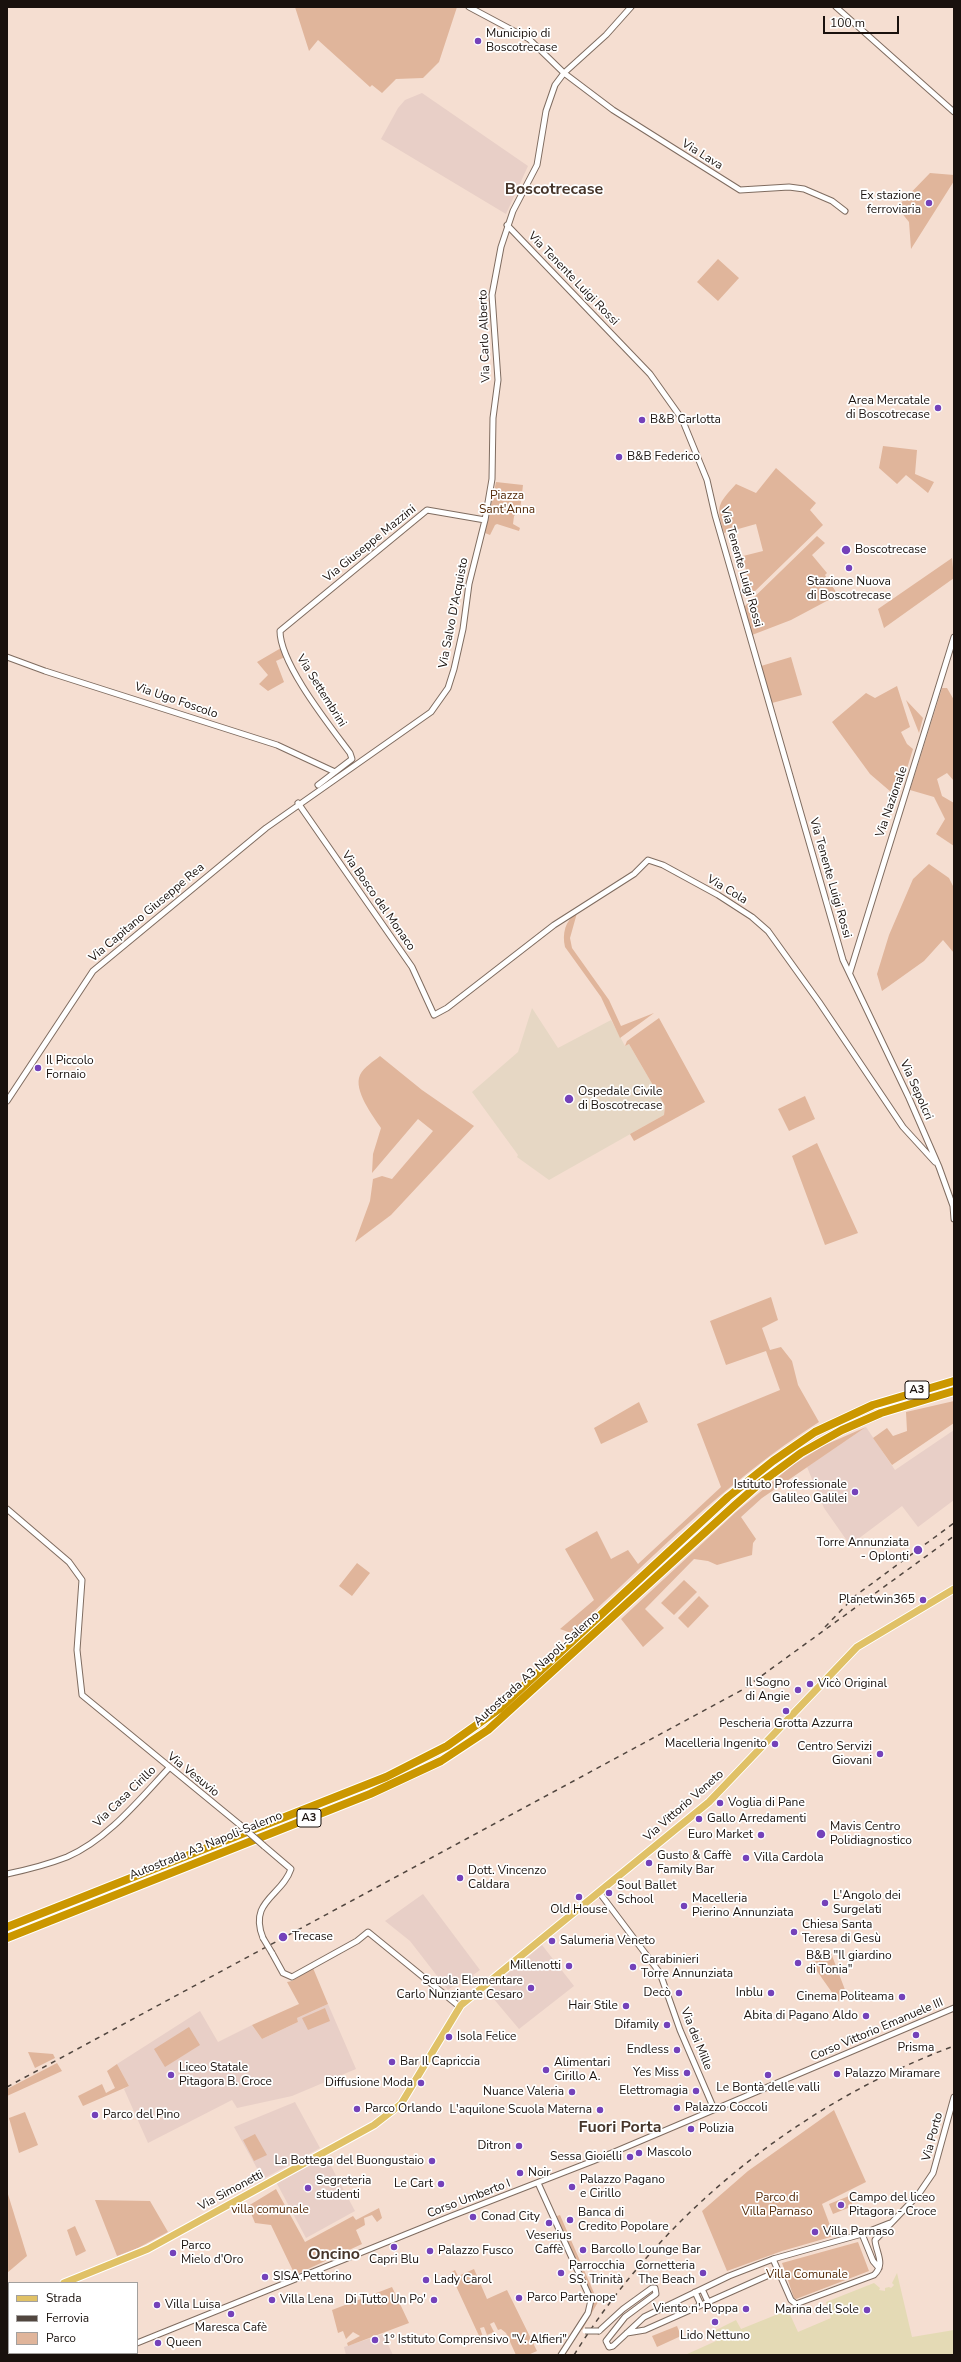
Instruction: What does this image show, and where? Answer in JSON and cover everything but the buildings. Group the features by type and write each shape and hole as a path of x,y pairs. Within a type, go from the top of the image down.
{"highway":[{"name":"Autostrada A3 Napoli-Salerno","path":"7,1927 348,1792 428,1756 481,1723 728,1498 773,1461 798,1443 835,1422 873,1404 954,1381"},
{"name":"Autostrada A3 Napoli-Salerno","path":"7,1938 370,1794 422,1771 455,1753 488,1730 581,1648 734,1506 796,1457 819,1442 857,1422 890,1409 941,1394 954,1392"}],"main road":[{"name":"Via Vittorio Veneto","path":"401,2104 460,2007 714,1798 854,1650 954,1589"},
{"name":"Via Simonetti","path":"66,2282 148,2249 374,2125 401,2104"}],"street":[{"name":"Via Lava","path":"469,7 529,39 564,73 613,110 740,190 788,187 804,189 832,201 845,211"},
{"name":"Via Carlo Alberto","path":"485,520 492,479 493,418 498,380 492,295 507,225 536,165 549,102 555,85 564,73 606,35 631,7"},
{"path":"836,7 954,112"},
{"name":"Via Tenente Luigi Rossi","path":"507,225 650,374 682,419 707,480 816,869 843,960 850,972"},
{"name":"Via Giuseppe Mazzini","path":"280,631 427,510 485,520"},
{"name":"Via Salvo D'Acquisto","path":"298,803 430,712 448,688 463,629 473,560 485,520"},
{"name":"Via Settembrini","path":"280,631 289,659 323,717 350,753 352,759 336,772"},
{"name":"Via Nazionale","path":"850,972 954,637"},
{"name":"Via Ugo Foscolo","path":"7,657 45,671 137,699 277,745 336,772"},
{"path":"298,803 336,772"},
{"name":"Via Bosco del Monaco","path":"298,803 412,967 434,1015"},
{"name":"Via Capitano Giuseppe Rea","path":"7,1101 93,971 298,803"},
{"name":"Via Cola","path":"434,1015 447,1008 554,925 634,874 648,860 663,865 718,895 752,917 768,931 819,1002 903,1127 939,1167"},
{"name":"Via Sepolcri","path":"850,972 909,1098 939,1167 953,1206 954,1219"},
{"name":"Via Vesuvio","path":"7,1509 69,1562 82,1580 77,1650 82,1695 239,1824 291,1869 288,1877 264,1902 259,1918 263,1938 283,1973 292,1977 357,1941 368,1932 460,2007"},
{"name":"Via Casa Cirillo","path":"7,1874 67,1857 88,1845 113,1826 169,1768"},
{"name":"Via dei Mille","path":"599,1892 660,1975 680,2030 714,2109"},
{"name":"Corso Vittorio Emanuele III","path":"808,2070 954,2008"},
{"name":"Corso Umberto I","path":"138,2343 619,2151 808,2070"},
{"name":"Via Porto","path":"890,2223 929,2181 936,2164 954,2097"},
{"path":"538,2183 591,2300 588,2313 561,2355"},
{"path":"577,2328 585,2331 599,2331 628,2304 652,2288 655,2288 656,2294 625,2317 606,2340 606,2344 613,2346 644,2318 695,2292 773,2259 862,2234 890,2223"},
{"path":"773,2259 791,2300 799,2305 874,2275 879,2268 880,2257 875,2240 890,2223"},
{"path":"862,2234 873,2261 879,2268"},
{"path":"627,2333 645,2330 778,2271"},
{"path":"702,2289 708,2302"},
{"path":"695,2292 701,2305"}],"shaded area":[{"path":"422,93 528,166 506,214 381,139 398,108 405,100"},
{"name":"Ospedale Civile di Boscotrecase","path":"532,1008 558,1048 611,1020 625,1046 629,1044 665,1106 664,1115 549,1180 517,1157 518,1155 472,1092 518,1052"},
{"name":"Istituto Professionale Galileo Galilei","path":"866,1427 895,1470 954,1430 954,1500 918,1527 902,1506 850,1545 824,1508 807,1467"},
{"path":"423,1894 480,1970 473,1975 477,1980 470,1985 464,1978 448,1990 410,1941 385,1921"},
{"name":"Scuola Elementare Carlo Nunziante Cesaro","path":"542,1945 574,1986 519,2029 487,1991"},
{"path":"328,2004 356,2069 292,2096 237,2108 232,2100 148,2143 124,2089 129,2086 117,2064 200,2011 218,2042 252,2025 262,2039 298,2022 297,2018"},
{"path":"295,2102 320,2148 263,2179 234,2127"},
{"path":"324,2153 355,2211 306,2238 275,2180"},
{"name":"1° Istituto Comprensivo \"V. Alfieri\"","path":"383,2334 393,2355 346,2355 344,2347"}],"green space":[{"path":"295,7 457,7 439,62 423,78 396,79 382,93 372,85 370,87 318,40 309,51"},
{"path":"930,173 954,175 954,181 911,249 909,222 897,207"},
{"path":"718,259 739,278 718,301 697,282"},
{"path":"883,446 917,450 915,474 934,482 928,493 906,475 897,484 879,468"},
{"path":"776,468 816,503 810,510 823,525 751,595 743,556 763,551 756,524 724,533 719,511 725,497 736,484 756,493"},
{"name":"Piazza Sant'Anna","path":"496,482 523,485 520,511 514,516 513,524 520,528 519,531 497,524 490,535 485,533"},
{"path":"817,536 825,543 812,555 827,573 825,575 838,595 791,620 752,635 744,607"},
{"path":"952,558 954,578 884,628 878,609"},
{"path":"281,648 285,657 276,661 284,682 268,691 259,684 268,675 257,662"},
{"path":"791,657 802,695 772,703 761,666"},
{"path":"897,686 910,727 901,732 907,744 913,749 898,798 870,774 832,722 866,693 875,698"},
{"path":"942,688 947,688 954,700 954,781 947,773 937,779 942,796 954,803 954,846 936,834 945,819 934,797 910,790"},
{"path":"906,700 923,718 919,733"},
{"path":"929,864 949,878 954,888 954,953 943,940 924,961 882,991 877,974 889,935 913,879"},
{"path":"577,913 570,938 572,948 609,1000 621,1026 654,1013 620,1038 601,997 565,947 565,928 570,919"},
{"path":"659,1018 705,1102 634,1141 630,1134 664,1115 665,1106 629,1044 625,1046 627,1041"},
{"path":"380,1056 422,1090 474,1126 391,1215 355,1242 370,1201 373,1179 382,1176 392,1179 433,1131 418,1119 372,1173 373,1154 381,1128 361,1095 359,1081 360,1075 364,1069"},
{"path":"805,1096 815,1119 789,1131 778,1109"},
{"path":"817,1143 858,1233 825,1245 792,1156"},
{"path":"771,1297 778,1320 762,1328 770,1350 781,1347 792,1361 798,1385 819,1422 785,1445 721,1495 660,1549 571,1633 560,1629 594,1600 565,1549 597,1531 611,1559 628,1550 638,1564 721,1487 697,1424 780,1390 766,1351 726,1365 710,1321"},
{"path":"954,1401 954,1423 892,1465 873,1438 887,1428 893,1436 907,1431 906,1412"},
{"path":"639,1402 648,1422 601,1444 594,1428"},
{"path":"866,1427 762,1498 741,1517 756,1539 753,1543 752,1555 717,1565 708,1561 694,1559 645,1609 664,1628 643,1647 621,1619 736,1512 794,1464 825,1445"},
{"path":"357,1563 370,1573 352,1596 339,1586"},
{"path":"684,1580 697,1592 674,1615 661,1603"},
{"path":"699,1596 709,1606 688,1628 678,1618"},
{"path":"828,1952 831,1953 847,1995 838,2001 812,1964"},
{"path":"313,1968 328,2004 297,2018 298,2022 262,2039 252,2025 299,2004 287,1982 292,1981"},
{"path":"325,2008 330,2021 308,2030 302,2018"},
{"path":"189,2027 200,2045 165,2067 154,2049"},
{"path":"28,2052 53,2054 55,2058 35,2068"},
{"path":"57,2063 62,2071 7,2096 7,2089"},
{"path":"117,2064 129,2086 83,2106 78,2096 102,2084 106,2093 115,2088 107,2071"},
{"name":"Parco di Villa Parnaso","path":"834,2110 866,2182 822,2204 834,2236 782,2251 727,2271 702,2211 748,2171"},
{"path":"25,2112 38,2145 19,2153 9,2118"},
{"path":"255,2134 267,2155 254,2161 243,2140"},
{"name":"villa comunale","path":"276,2189 305,2242 353,2216 356,2220 379,2208 382,2218 377,2222 372,2215 364,2218 365,2225 356,2230 362,2244 295,2275 271,2225 255,2223 248,2206"},
{"path":"7,2191 27,2256 7,2273"},
{"name":"Campo del liceo Pitagora - Croce","path":"849,2196 853,2206 833,2214 829,2204"},
{"path":"95,2200 150,2201 168,2232 138,2248 117,2256"},
{"path":"560,2215 598,2302 582,2330 577,2328 591,2305 554,2217"},
{"path":"75,2226 86,2251 76,2256 67,2230"},
{"name":"Villa Comunale","path":"858,2242 869,2271 796,2299 794,2298 782,2263"},
{"path":"474,2269 487,2299 507,2290 537,2351 528,2355 516,2355 506,2333 501,2329 498,2330 494,2322 490,2324 494,2332 487,2335 484,2327 480,2328 483,2337 480,2338 450,2273 455,2270 458,2276"},
{"path":"392,2287 409,2323 348,2346 347,2343 360,2336 353,2332 346,2339 343,2331 338,2333 332,2310"},
{"path":"677,2326 681,2336 657,2347 652,2336"}],"sand":[{"path":"897,2273 912,2337 954,2330 954,2355 685,2355 716,2341 712,2332 736,2320 741,2329 788,2310 798,2332 831,2318 826,2302 874,2283 880,2288 879,2290 885,2291 885,2288 891,2288 894,2285 892,2283"}],"railway":[{"path":"825,1627 855,1596 954,1523"},
{"path":"7,2087 742,1690 954,1536"},
{"path":"574,2355 609,2304 649,2255 692,2211 738,2169 788,2132 841,2099 896,2070 954,2046"}],"place":[{"name":"Municipio di Boscotrecase","path":"478,41"},
{"name":"Ex stazione ferroviaria","path":"929,203"},
{"name":"Area Mercatale di Boscotrecase","path":"938,408"},
{"name":"B&B Carlotta","path":"642,420"},
{"name":"B&B Federico","path":"619,457"},
{"name":"Boscotrecase","path":"846,550"},
{"name":"Stazione Nuova di Boscotrecase","path":"849,568"},
{"name":"Il Piccolo Fornaio","path":"38,1068"},
{"name":"Ospedale Civile di Boscotrecase","path":"569,1099"},
{"name":"Istituto Professionale Galileo Galilei","path":"855,1492"},
{"name":"Torre Annunziata - Oplonti","path":"918,1550"},
{"name":"Planetwin365","path":"923,1600"},
{"name":"Vicò Original","path":"810,1684"},
{"name":"Il Sogno di Angie","path":"798,1690"},
{"name":"Pescheria Grotta Azzurra","path":"786,1711"},
{"name":"Macelleria Ingenito","path":"775,1744"},
{"name":"Centro Servizi Giovani","path":"880,1754"},
{"name":"Voglia di Pane","path":"720,1803"},
{"name":"Gallo Arredamenti","path":"699,1819"},
{"name":"Mavis Centro Polidiagnostico","path":"821,1834"},
{"name":"Euro Market","path":"761,1835"},
{"name":"Villa Cardola","path":"746,1858"},
{"name":"Gusto & Caffè Family Bar","path":"649,1863"},
{"name":"Dott. Vincenzo Caldara","path":"460,1878"},
{"name":"Soul Ballet School","path":"609,1893"},
{"name":"Old House","path":"579,1897"},
{"name":"L'Angolo dei Surgelati","path":"825,1903"},
{"name":"Macelleria Pierino Annunziata","path":"684,1906"},
{"name":"Chiesa Santa Teresa di Gesù","path":"794,1932"},
{"name":"Trecase","path":"283,1937"},
{"name":"Salumeria Veneto","path":"552,1941"},
{"name":"B&B \"Il giardino di Tonia\"","path":"798,1963"},
{"name":"Millenotti","path":"569,1966"},
{"name":"Carabinieri Torre Annunziata","path":"633,1967"},
{"name":"Scuola Elementare Carlo Nunziante Cesaro","path":"531,1988"},
{"name":"Decò","path":"679,1993"},
{"name":"Inblu","path":"771,1993"},
{"name":"Cinema Politeama","path":"902,1997"},
{"name":"Hair Stile","path":"626,2006"},
{"name":"Abita di Pagano Aldo","path":"866,2016"},
{"name":"Difamily","path":"667,2025"},
{"name":"Prisma","path":"916,2035"},
{"name":"Isola Felice","path":"449,2037"},
{"name":"Endless","path":"677,2050"},
{"name":"Bar Il Capriccia","path":"392,2062"},
{"name":"Alimentari Cirillo A.","path":"546,2070"},
{"name":"Yes Miss","path":"687,2073"},
{"name":"Palazzo Miramare","path":"837,2074"},
{"name":"Liceo Statale Pitagora B. Croce","path":"171,2075"},
{"name":"Le Bontà delle valli","path":"768,2075"},
{"name":"Diffusione Moda","path":"421,2083"},
{"name":"Elettromagia","path":"696,2091"},
{"name":"Nuance Valeria","path":"572,2092"},
{"name":"Palazzo Coccoli","path":"677,2108"},
{"name":"Parco Orlando","path":"357,2109"},
{"name":"L'aquilone Scuola Materna","path":"600,2110"},
{"name":"Parco del Pino","path":"95,2115"},
{"name":"Polizia","path":"691,2129"},
{"name":"Ditron","path":"519,2146"},
{"name":"Mascolo","path":"639,2153"},
{"name":"Sessa Gioielli","path":"630,2157"},
{"name":"La Bottega del Buongustaio","path":"432,2161"},
{"name":"Noir","path":"520,2173"},
{"name":"Le Cart","path":"441,2184"},
{"name":"Palazzo Pagano e Cirillo","path":"572,2187"},
{"name":"Segreteria studenti","path":"308,2188"},
{"name":"Campo del liceo Pitagora - Croce","path":"841,2205"},
{"name":"Conad City","path":"473,2217"},
{"name":"Banca di Credito Popolare","path":"570,2220"},
{"name":"Veserius Caffè","path":"549,2223"},
{"name":"Villa Parnaso","path":"815,2232"},
{"name":"Capri Blu","path":"394,2247"},
{"name":"Barcollo Lounge Bar","path":"583,2250"},
{"name":"Palazzo Fusco","path":"430,2251"},
{"name":"Parco Mielo d'Oro","path":"173,2253"},
{"name":"Parrocchia SS. Trinità","path":"561,2273"},
{"name":"Cornetteria The Beach","path":"703,2273"},
{"name":"SISA Pettorino","path":"265,2277"},
{"name":"Lady Carol","path":"426,2280"},
{"name":"Parco Partenope","path":"519,2298"},
{"name":"Villa Lena","path":"272,2300"},
{"name":"Di Tutto Un Po'","path":"434,2300"},
{"name":"Villa Luisa","path":"157,2305"},
{"name":"Viento n' Poppa","path":"746,2309"},
{"name":"Marina del Sole","path":"867,2310"},
{"name":"Maresca Cafè","path":"231,2314"},
{"name":"Lido Nettuno","path":"715,2322"},
{"name":"1° Istituto Comprensivo \"V. Alfieri\"","path":"375,2340"},
{"name":"Queen","path":"158,2343"}],"district":[{"name":"Boscotrecase","path":"554,190"},
{"name":"Fuori Porta","path":"620,2128"},
{"name":"Oncino","path":"334,2255"}]}
